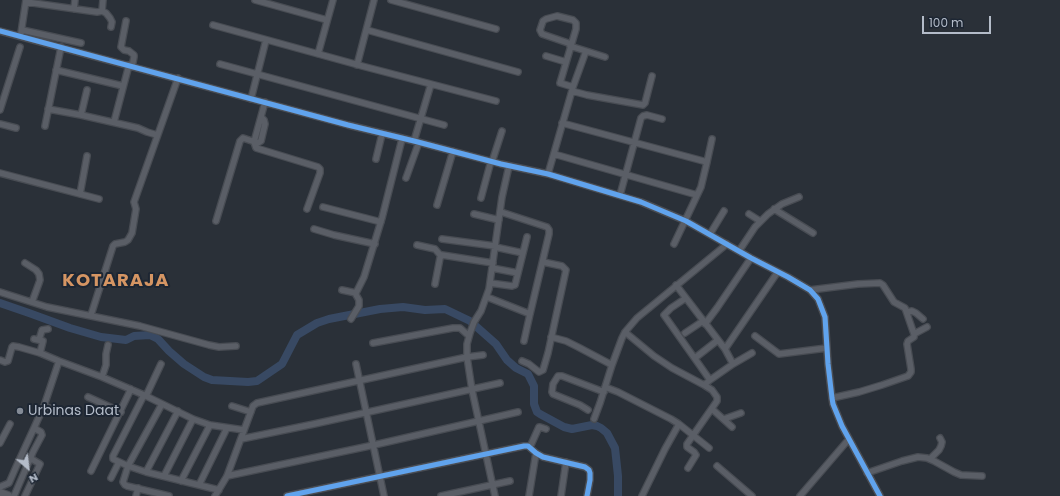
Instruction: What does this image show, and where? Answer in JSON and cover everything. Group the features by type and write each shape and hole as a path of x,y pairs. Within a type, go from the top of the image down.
{"street":[{"path":"74,9 75,0"},
{"path":"102,11 103,0"},
{"path":"255,0 327,20"},
{"path":"318,54 333,0"},
{"path":"357,65 374,0"},
{"path":"391,0 496,28"},
{"path":"21,36 26,1 46,2 74,9 97,12 102,11 110,18 112,22 111,27"},
{"path":"605,57 586,51 570,45 542,34 540,30 543,21 557,16 575,22 576,29 570,45 560,83 587,96 643,105 646,103 652,76"},
{"path":"114,122 123,86 134,57 134,54 124,50 122,47 126,21"},
{"path":"213,24 357,65 496,101"},
{"path":"22,30 81,43"},
{"path":"367,30 518,72"},
{"path":"0,31 382,134 492,162 548,174 620,195 686,220 777,273 810,290 818,299 825,316 832,398 837,414 880,496"},
{"path":"251,98 266,40"},
{"path":"0,110 20,47"},
{"path":"45,126 61,47"},
{"path":"548,174 562,123 586,51"},
{"path":"546,56 566,62"},
{"path":"220,64 444,125"},
{"path":"56,70 123,86"},
{"path":"91,316 113,246 115,244 125,242 131,238 136,209 134,202 178,78"},
{"path":"406,178 417,142 420,119 431,84"},
{"path":"81,115 87,90"},
{"path":"216,222 240,141 243,138 258,143 261,141 265,124 264,120 261,118 265,102"},
{"path":"48,109 114,122 138,128 157,135"},
{"path":"620,195 639,122 643,116 647,115 662,119"},
{"path":"562,123 707,162"},
{"path":"0,124 16,128"},
{"path":"482,198 502,131"},
{"path":"376,159 382,134"},
{"path":"355,294 364,277 375,244 402,139"},
{"path":"674,244 701,187 712,139"},
{"path":"254,142 256,148 320,169 320,173 307,209"},
{"path":"437,205 453,151"},
{"path":"554,154 697,195"},
{"path":"80,194 88,156"},
{"path":"495,496 472,390 467,357 469,335 487,297 502,197 509,166"},
{"path":"0,173 99,199"},
{"path":"739,251 760,222 774,209 799,197"},
{"path":"323,207 381,222"},
{"path":"774,209 814,233"},
{"path":"710,234 724,211"},
{"path":"500,212 548,228 549,234 524,341"},
{"path":"474,214 499,220"},
{"path":"749,214 760,222"},
{"path":"314,229 375,244"},
{"path":"490,283 513,286 516,283 527,237"},
{"path":"442,239 495,246 523,253"},
{"path":"594,419 625,332 634,321 726,244"},
{"path":"417,245 435,249 441,256 451,256 493,265 518,273"},
{"path":"435,284 441,256"},
{"path":"685,333 704,322 717,308 751,258"},
{"path":"522,361 529,364 538,372 543,370 566,270 562,266 543,262"},
{"path":"25,263 36,270 39,274 40,280 32,302"},
{"path":"725,350 777,273"},
{"path":"810,290 880,282 894,302 905,308 914,334"},
{"path":"676,285 718,340 733,364"},
{"path":"342,290 355,294 359,300 359,306 350,319"},
{"path":"0,292 32,302 140,326 209,345 219,347 236,346"},
{"path":"487,297 530,314"},
{"path":"686,298 671,308 664,315 710,380"},
{"path":"907,312 912,311 923,319"},
{"path":"832,398 865,391 908,376 911,372 908,358 908,341 914,337 914,334 927,327"},
{"path":"373,343 453,328 460,328 469,335"},
{"path":"40,353 43,341 37,339 42,330 48,329"},
{"path":"625,332 654,356 704,385 717,397 717,401 687,446 696,455 688,468"},
{"path":"755,336 779,354 827,348"},
{"path":"551,337 566,341 612,365"},
{"path":"695,358 718,340"},
{"path":"102,377 106,366 108,345"},
{"path":"0,360 5,362 8,361 11,348 13,346 40,353 131,389 193,419 210,425 244,430"},
{"path":"704,385 723,370 752,353"},
{"path":"215,496 227,476 255,404 467,357 483,355"},
{"path":"0,487 9,483 44,406 59,361"},
{"path":"161,364 113,456 113,459 146,472 219,490"},
{"path":"356,364 384,496"},
{"path":"588,410 580,405 553,394 553,384 558,376 605,390 653,410 679,424 709,448"},
{"path":"241,439 500,383"},
{"path":"90,471 121,412 131,389"},
{"path":"88,397 121,412"},
{"path":"162,404 128,466 123,480 127,486 158,495 169,496"},
{"path":"44,406 60,412"},
{"path":"232,406 251,412"},
{"path":"712,409 732,427"},
{"path":"146,472 178,411"},
{"path":"227,476 374,445 518,412"},
{"path":"724,419 741,413"},
{"path":"164,476 193,419"},
{"path":"0,443 10,424"},
{"path":"642,496 679,424"},
{"path":"181,480 210,425"},
{"path":"530,447 539,427 546,429"},
{"path":"14,496 42,434 34,428"},
{"path":"199,485 227,428"},
{"path":"800,496 849,438"},
{"path":"930,460 941,446 942,442 940,438"},
{"path":"287,496 524,446 530,447 543,457 585,467 589,470 590,480 587,496"},
{"path":"529,496 536,453"},
{"path":"867,473 918,457 930,460 961,475 982,476"},
{"path":"24,496 40,464 30,458"},
{"path":"111,478 119,462"},
{"path":"561,496 566,462"},
{"path":"717,466 752,496"},
{"path":"440,496 510,481"},
{"path":"136,496 138,488"},
{"path":"0,492 8,496"}],"waterway":[{"path":"0,303 70,328 101,337 126,340 134,336 150,335 158,339 184,364 204,377 212,380 248,382 257,381 282,364 297,335 317,323 329,319 380,309 403,307 425,310 445,309 470,321 496,344 507,360 516,368 528,374 534,386 534,404 537,412 564,427 572,429 592,425 601,428 607,433 615,448 618,476 618,496"}],"cycle path":[{"path":"0,31 348,125 501,164 548,174 641,202 686,221 788,277 810,290 818,299 825,317 828,364 833,404 842,426 880,496"},
{"path":"287,496 524,446 528,446 543,457 585,467 589,470 590,480 587,496"}],"place":[{"name":"Urbinas Daat","path":"20,411"}],"district":[{"name":"KOTARAJA","path":"116,281"}]}
